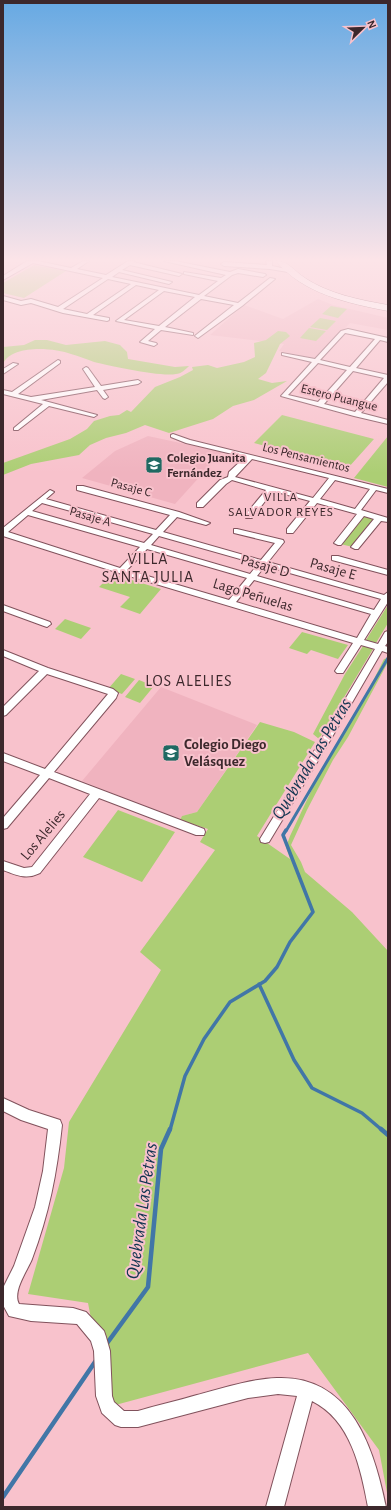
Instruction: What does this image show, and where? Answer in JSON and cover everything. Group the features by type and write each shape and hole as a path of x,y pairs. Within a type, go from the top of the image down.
{"street":[{"path":"154,331 143,342 154,344"},
{"path":"174,331 191,334"},
{"path":"198,336 204,331"},
{"path":"316,362 345,331"},
{"path":"347,331 388,340"},
{"path":"319,405 378,338"},
{"path":"284,354 388,378 356,415"},
{"path":"14,394 58,362"},
{"name":"Estero Puangue","path":"316,362 284,396 388,422"},
{"path":"3,372 15,364"},
{"path":"86,369 105,397"},
{"path":"32,399 138,382"},
{"path":"3,392 94,415"},
{"path":"16,429 47,404"},
{"name":"Los Pensamientos","path":"173,436 188,442 388,491"},
{"path":"200,505 223,482 231,478 232,474 250,456"},
{"path":"231,478 271,490 388,520"},
{"path":"290,530 334,478"},
{"name":"Pasaje C","path":"80,488 206,523"},
{"path":"338,543 375,488"},
{"path":"249,516 271,490"},
{"path":"3,532 50,492"},
{"name":"Pasaje E","path":"41,500 263,563 387,596"},
{"name":"Pasaje A","path":"26,512 146,546"},
{"path":"122,571 176,514"},
{"path":"355,547 378,518"},
{"path":"232,603 280,542 238,530"},
{"name":"Lago Peñuelas","path":"3,532 122,571 384,649"},
{"name":"Pasaje D","path":"146,546 376,613"},
{"path":"335,558 388,573"},
{"path":"340,671 387,596"},
{"path":"3,608 47,624"},
{"path":"264,838 384,649 388,634"},
{"path":"3,653 45,670 110,690 113,693 113,696 3,825"},
{"path":"3,713 45,670"},
{"path":"3,757 200,832"},
{"name":"Los Alelies","path":"3,865 24,873 31,873 36,870 97,793"},
{"path":"3,1104 26,1115 55,1125 47,1186 37,1226 29,1248 9,1291 8,1301 14,1311 26,1314 69,1314 81,1316 98,1337 102,1351 104,1396 108,1407 121,1419 138,1419 258,1388 283,1386 307,1390 324,1399 334,1407 350,1426 368,1466 377,1507"},
{"path":"275,1507 307,1390"}],"shaded area":[{"path":"214,331 342,331 315,359 279,351 284,344 210,335"},
{"name":"Colegio Juanita Fernández","path":"148,436 222,452 175,504 82,478 115,451"},
{"name":"Colegio Diego Velásquez","path":"161,687 257,725 197,812 182,816 180,820 82,781"}],"green space":[{"path":"277,331 286,332 290,336 280,344 266,373 258,379 272,383 287,381 254,400 233,406 213,419 169,433 145,425 90,445 79,455 31,464 3,475 3,463 70,439 87,429 94,421 119,415 127,410 131,412 155,387 193,370 192,367 208,365 217,368 244,362 255,357 254,343 266,340"},
{"path":"306,331 326,331 316,341 300,338"},
{"path":"35,340 47,340 66,345 105,341 120,345 127,352 128,359 175,367 189,366 178,374 159,374 112,366 64,352 44,349 24,350 15,353 3,364 3,347 24,345"},
{"path":"282,415 374,439 348,468 254,443"},
{"path":"388,436 388,487 354,478"},
{"path":"362,514 376,518 353,547 340,544"},
{"path":"112,574 161,589 140,614 120,607 130,597 99,587"},
{"path":"388,605 388,623 376,643 366,640"},
{"path":"65,619 91,628 81,639 55,629"},
{"path":"302,632 348,645 338,659 311,650 307,654 289,648"},
{"path":"363,646 373,649 319,739 313,734 345,674"},
{"path":"388,658 388,662 307,810 291,845 305,872 352,912 388,951 388,1498 379,1450 308,1353 108,1407 88,1303 28,1294 64,1168 69,1122 161,970 140,952 215,850 200,842 208,829 180,820 182,816 197,812 260,722 294,732 315,742 257,836 290,859 286,847 322,768 359,709 384,659"},
{"path":"121,674 135,679 122,694 108,689"},
{"path":"139,680 154,686 140,703 125,697"},
{"path":"118,810 175,832 142,882 83,857"}],"waterway":[{"name":"Quebrada Las Petras","path":"286,831 388,658"},
{"name":"Quebrada Las Petras","path":"259,984 265,981 277,967 290,942 313,912 283,835 286,830"},
{"name":"Quebrada Las Petras","path":"170,1130 185,1076 204,1039 230,1002 259,984"},
{"path":"259,984 294,1060 312,1088 362,1113 382,1130"},
{"name":"Quebrada Las Petras","path":"105,1346 148,1287 161,1149 170,1129"},
{"path":"381,1129 388,1135"},
{"name":"Quebrada Las Petras","path":"3,1497 97,1359"}],"place":[{"name":"Colegio Juanita Fernández","path":"154,465"},
{"name":"Colegio Diego Velásquez","path":"171,753"}],"district":[{"name":"VILLA SALVADOR REYES","path":"281,504"},
{"name":"VILLA SANTA JULIA","path":"148,568"},
{"name":"LOS ALELIES","path":"189,681"}]}
